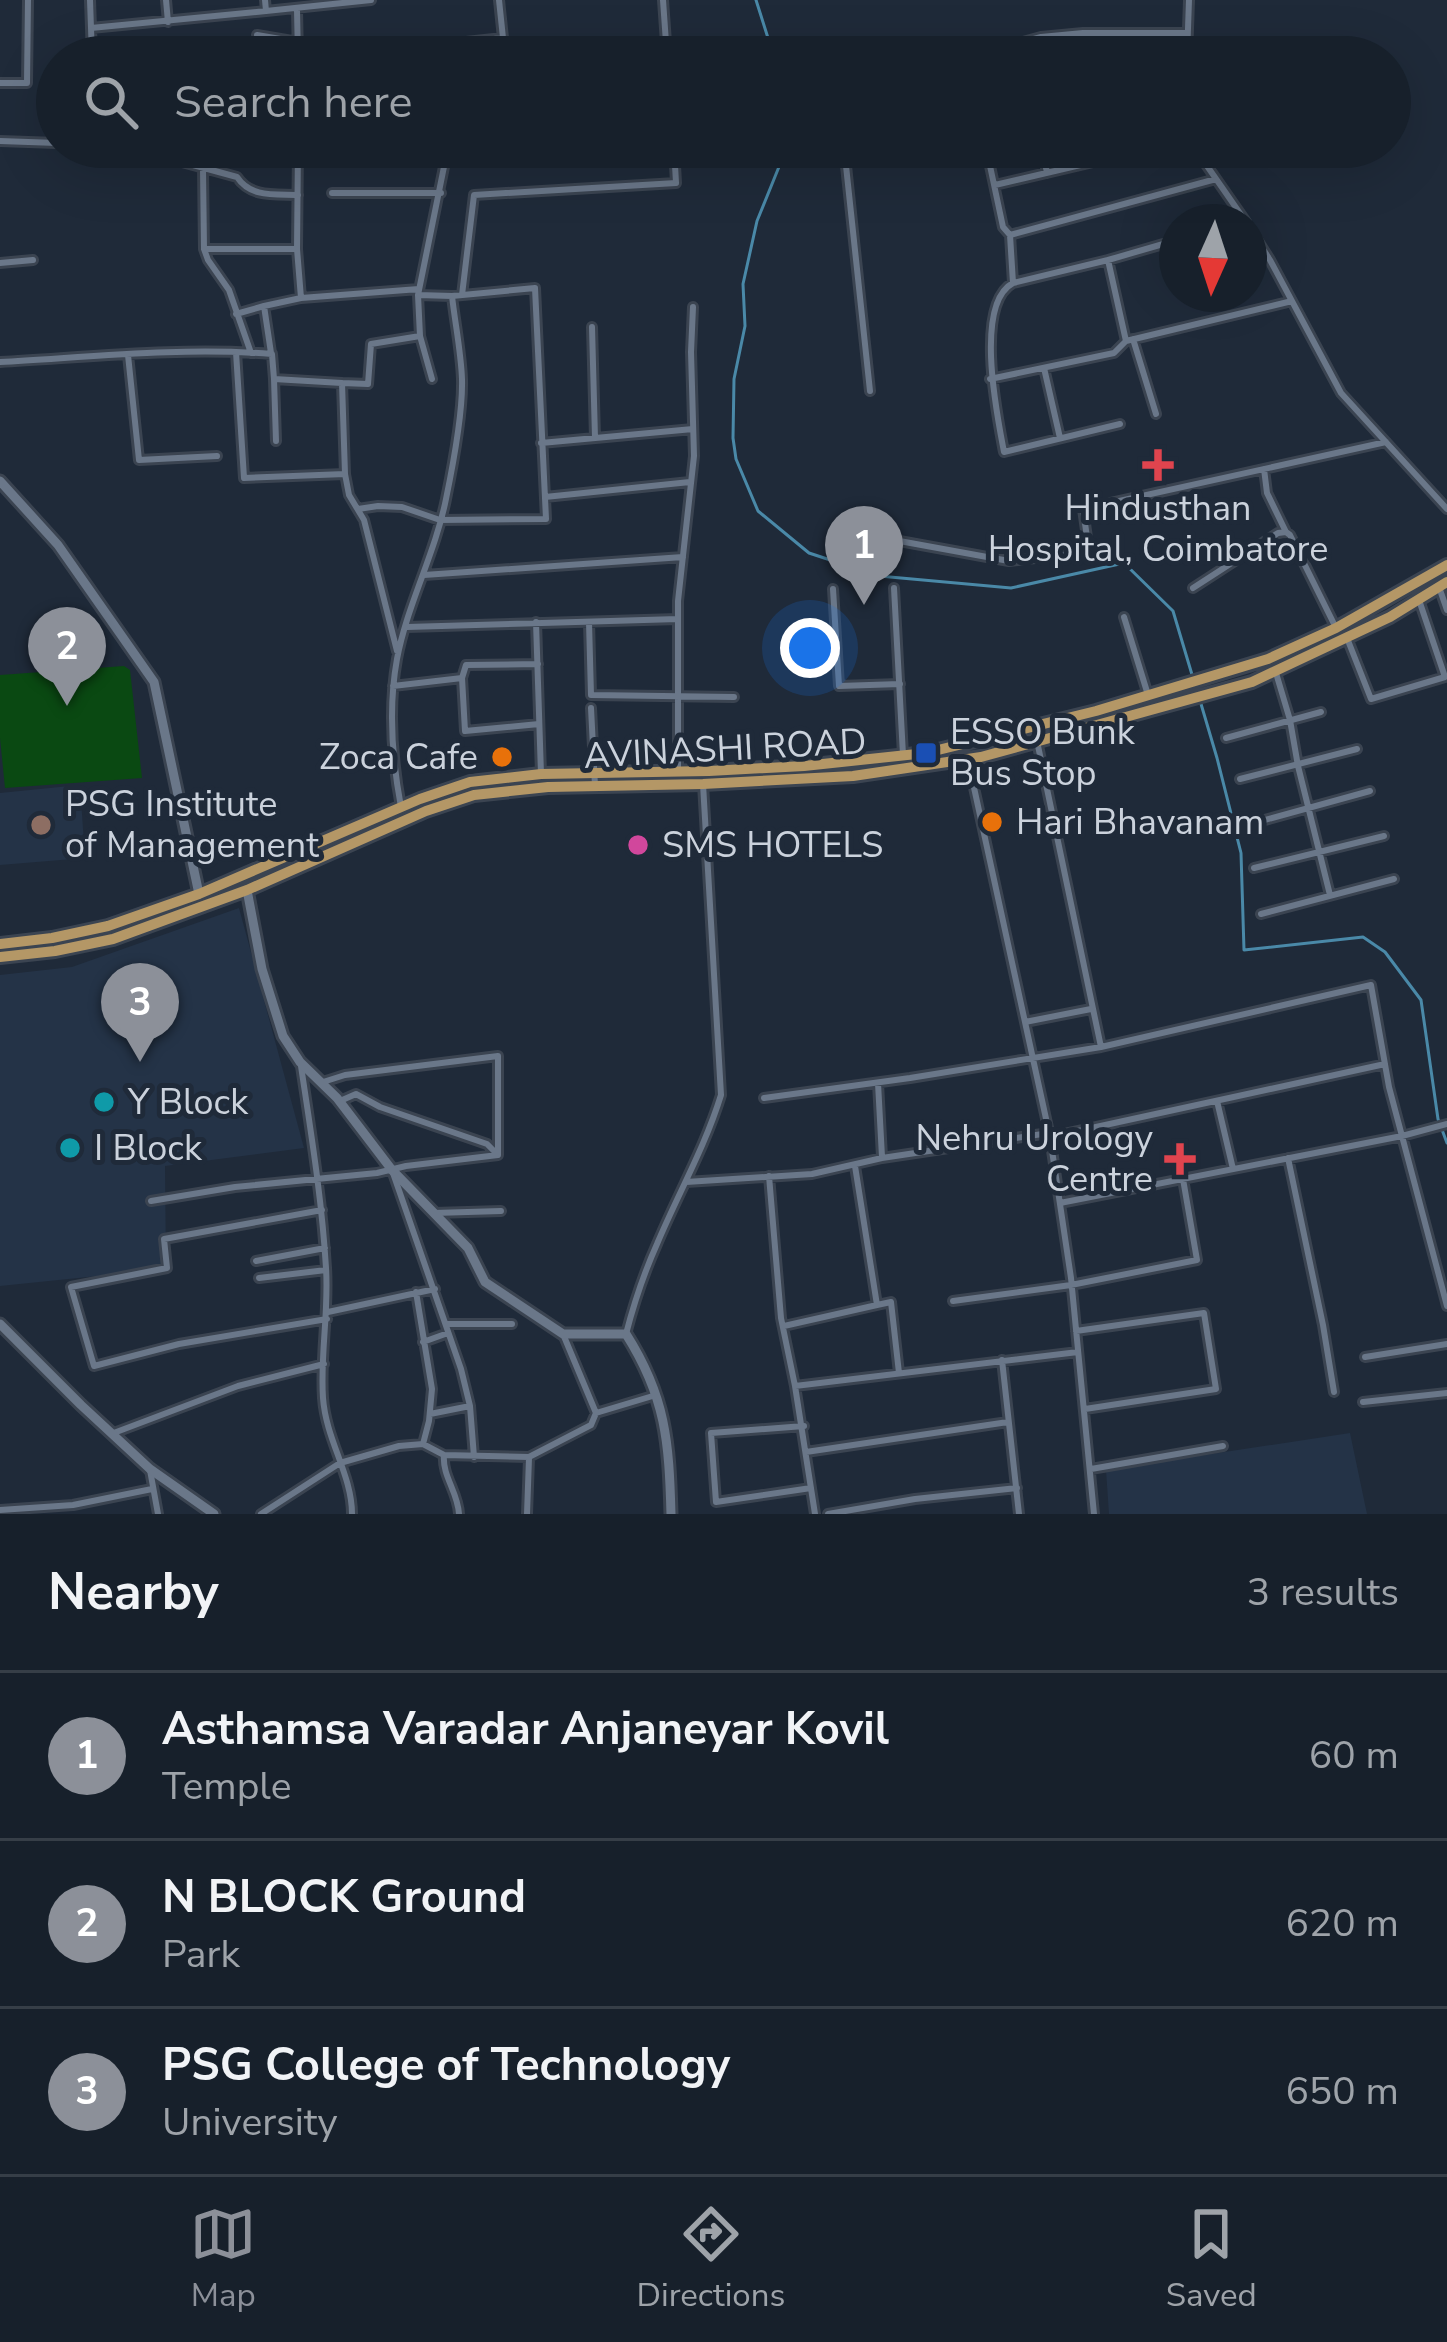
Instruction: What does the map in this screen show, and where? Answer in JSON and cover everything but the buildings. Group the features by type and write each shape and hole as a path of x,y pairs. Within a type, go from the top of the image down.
{"main road":[{"name":"AVINASHI ROAD","path":"594,780 804,766 965,745 1268,659 1336,628 1447,565"},
{"name":"AVINASHI ROAD","path":"0,957 112,939 247,890 426,811 474,795 562,781 703,784 854,776 968,760 1276,673 1443,584"},
{"name":"AVINASHI ROAD","path":"0,941 52,938 107,926 200,893 470,782 541,774 562,781"}],"street":[{"path":"0,83 27,83 28,0"},
{"path":"90,0 91,36"},
{"path":"166,0 168,22"},
{"path":"266,0 266,11"},
{"path":"91,28 371,0"},
{"path":"499,0 503,36"},
{"path":"663,0 666,36"},
{"path":"1187,36 1189,0"},
{"path":"297,10 298,36"},
{"path":"1058,36 1187,33"},
{"path":"256,34 266,36"},
{"path":"0,141 36,142"},
{"path":"199,168 237,177 244,188 258,194 298,195"},
{"path":"298,168 301,298"},
{"path":"432,379 420,336 418,292 445,168"},
{"path":"401,807 393,762 393,686 406,627 446,502 462,382 457,295 474,195 676,184 675,168"},
{"path":"846,168 870,392"},
{"path":"991,168 1003,227 1010,236 1013,283"},
{"path":"1046,168 1047,173"},
{"path":"995,185 1068,168"},
{"path":"1208,168 1232,204"},
{"path":"202,169 204,249 229,290 251,352"},
{"path":"1010,236 1216,179"},
{"path":"332,193 441,193"},
{"path":"1120,424 1004,452 991,379 992,316 1004,287 1013,283 1159,245"},
{"path":"204,249 297,249"},
{"path":"0,263 32,260"},
{"path":"1108,260 1156,413"},
{"path":"1267,260 1341,393 1447,509"},
{"path":"236,314 301,298 418,292 457,295 535,288 546,519 440,520 401,507 358,509"},
{"path":"991,379 1114,353 1130,340 1292,301"},
{"path":"264,306 272,354 276,441"},
{"path":"678,771 678,619 692,482 693,307"},
{"path":"592,327 595,438"},
{"path":"274,379 368,384 371,344 420,336"},
{"path":"236,352 244,478 345,474"},
{"path":"0,362 272,354"},
{"path":"128,356 139,460 217,456"},
{"path":"1044,368 1060,438"},
{"path":"342,383 345,474 364,520 398,655"},
{"path":"541,443 692,429"},
{"path":"883,538 1009,561 1090,552 1083,509 1386,442"},
{"path":"1264,469 1267,493 1336,628"},
{"path":"0,481 58,545 154,682 200,893"},
{"path":"545,497 692,482"},
{"path":"1193,588 1286,532"},
{"path":"424,575 683,557"},
{"path":"1443,584 1447,610"},
{"path":"894,588 903,755"},
{"path":"833,590 839,686 900,684"},
{"path":"1347,638 1370,699 1445,677 1418,599"},
{"path":"1124,617 1148,695"},
{"path":"406,627 678,619"},
{"path":"536,622 541,774"},
{"path":"589,622 591,695 734,697"},
{"path":"538,664 466,665 462,679 466,731 539,724"},
{"path":"1276,673 1330,895"},
{"path":"393,686 462,679"},
{"path":"591,708 594,780"},
{"path":"1226,738 1321,712"},
{"path":"1037,741 1101,1047"},
{"path":"1240,779 1357,749"},
{"path":"968,760 1050,1135 1094,1514"},
{"path":"671,1514 669,1453 656,1395 646,1365 626,1334 657,1242 722,1095 703,784"},
{"path":"1244,826 1370,790"},
{"path":"1254,868 1384,836"},
{"path":"1261,914 1394,879"},
{"path":"247,890 262,969 283,1036 300,1063 323,1082 392,1170 468,1248 485,1282 563,1334 596,1413 591,1425 530,1457 444,1454 423,1444 340,1463 261,1514"},
{"path":"764,1098 1101,1047 1371,985 1402,1136 1447,1306"},
{"path":"1025,1022 1091,1010"},
{"path":"323,1082 498,1056 498,1155"},
{"path":"300,1063 325,1248 323,1396 329,1436 348,1482 352,1514"},
{"path":"686,1182 812,1174 882,1158 1050,1135 1385,1064"},
{"path":"878,1083 882,1158"},
{"path":"340,1102 356,1094 487,1144 498,1155"},
{"path":"1217,1101 1233,1169"},
{"path":"1060,1203 1447,1124"},
{"path":"151,1201 498,1155"},
{"path":"1288,1158 1334,1392"},
{"path":"855,1166 877,1305"},
{"path":"392,1170 461,1369 474,1457"},
{"path":"769,1176 781,1318 804,1426 815,1514"},
{"path":"953,1301 1071,1285 1197,1260 1183,1179"},
{"path":"322,1210 164,1239 167,1268 70,1287 94,1366 435,1289"},
{"path":"434,1213 501,1211"},
{"path":"256,1261 325,1248"},
{"path":"259,1278 326,1270"},
{"path":"416,1292 432,1389 423,1444"},
{"path":"784,1326 891,1302 899,1372"},
{"path":"1076,1331 1204,1313 1216,1389 1083,1409"},
{"path":"0,1324 150,1469 214,1514"},
{"path":"423,1342 447,1328 512,1324"},
{"path":"563,1334 626,1334"},
{"path":"1365,1358 1447,1344"},
{"path":"796,1386 1078,1352"},
{"path":"1002,1360 1019,1514"},
{"path":"111,1434 238,1386 324,1364"},
{"path":"1363,1402 1447,1393"},
{"path":"596,1413 656,1395"},
{"path":"430,1414 470,1406"},
{"path":"806,1452 1008,1422"},
{"path":"804,1426 711,1433 716,1502 811,1488"},
{"path":"1089,1469 1223,1446"},
{"path":"444,1454 444,1471 457,1497 459,1514"},
{"path":"527,1514 530,1457"},
{"path":"150,1469 158,1514"},
{"path":"828,1514 915,1498 1017,1488"},
{"path":"0,1510 73,1505 152,1489"}],"shaded area":[{"name":"PSG Institute of Management","path":"80,785 85,858 0,865 0,793"},
{"path":"239,908 304,1148 165,1166 166,1269 0,1286 0,975 72,967"},
{"path":"1350,1433 1367,1514 1109,1514 1106,1470"}],"green space":[{"path":"124,666 130,670 142,778 5,788 0,675"}],"waterway":[{"path":"756,0 767,36"},
{"path":"778,168 757,221 743,284 745,326 734,379 736,459 758,511 809,553 879,576 1011,588 1124,563 1173,611 1193,678"},
{"path":"1196,687 1241,853 1244,950 1363,937 1385,952 1421,1000 1438,1119 1447,1143"}],"place":[{"name":"Hindusthan Hospital, Coimbatore","path":"1158,465"},
{"name":"Asthamsa Varadar Anjaneyar Kovil","path":"864,605"},
{"name":"N BLOCK Ground","path":"67,706"},
{"name":"ESSO Bunk Bus Stop","path":"926,753"},
{"name":"Zoca Cafe","path":"502,757"},
{"name":"Hari Bhavanam","path":"992,822"},
{"name":"PSG Institute of Management","path":"41,825"},
{"name":"SMS HOTELS","path":"638,845"},
{"name":"PSG College of Technology","path":"140,1062"},
{"name":"Y Block","path":"104,1102"},
{"name":"I Block","path":"70,1148"},
{"name":"Nehru Urology Centre","path":"1180,1159"}]}
